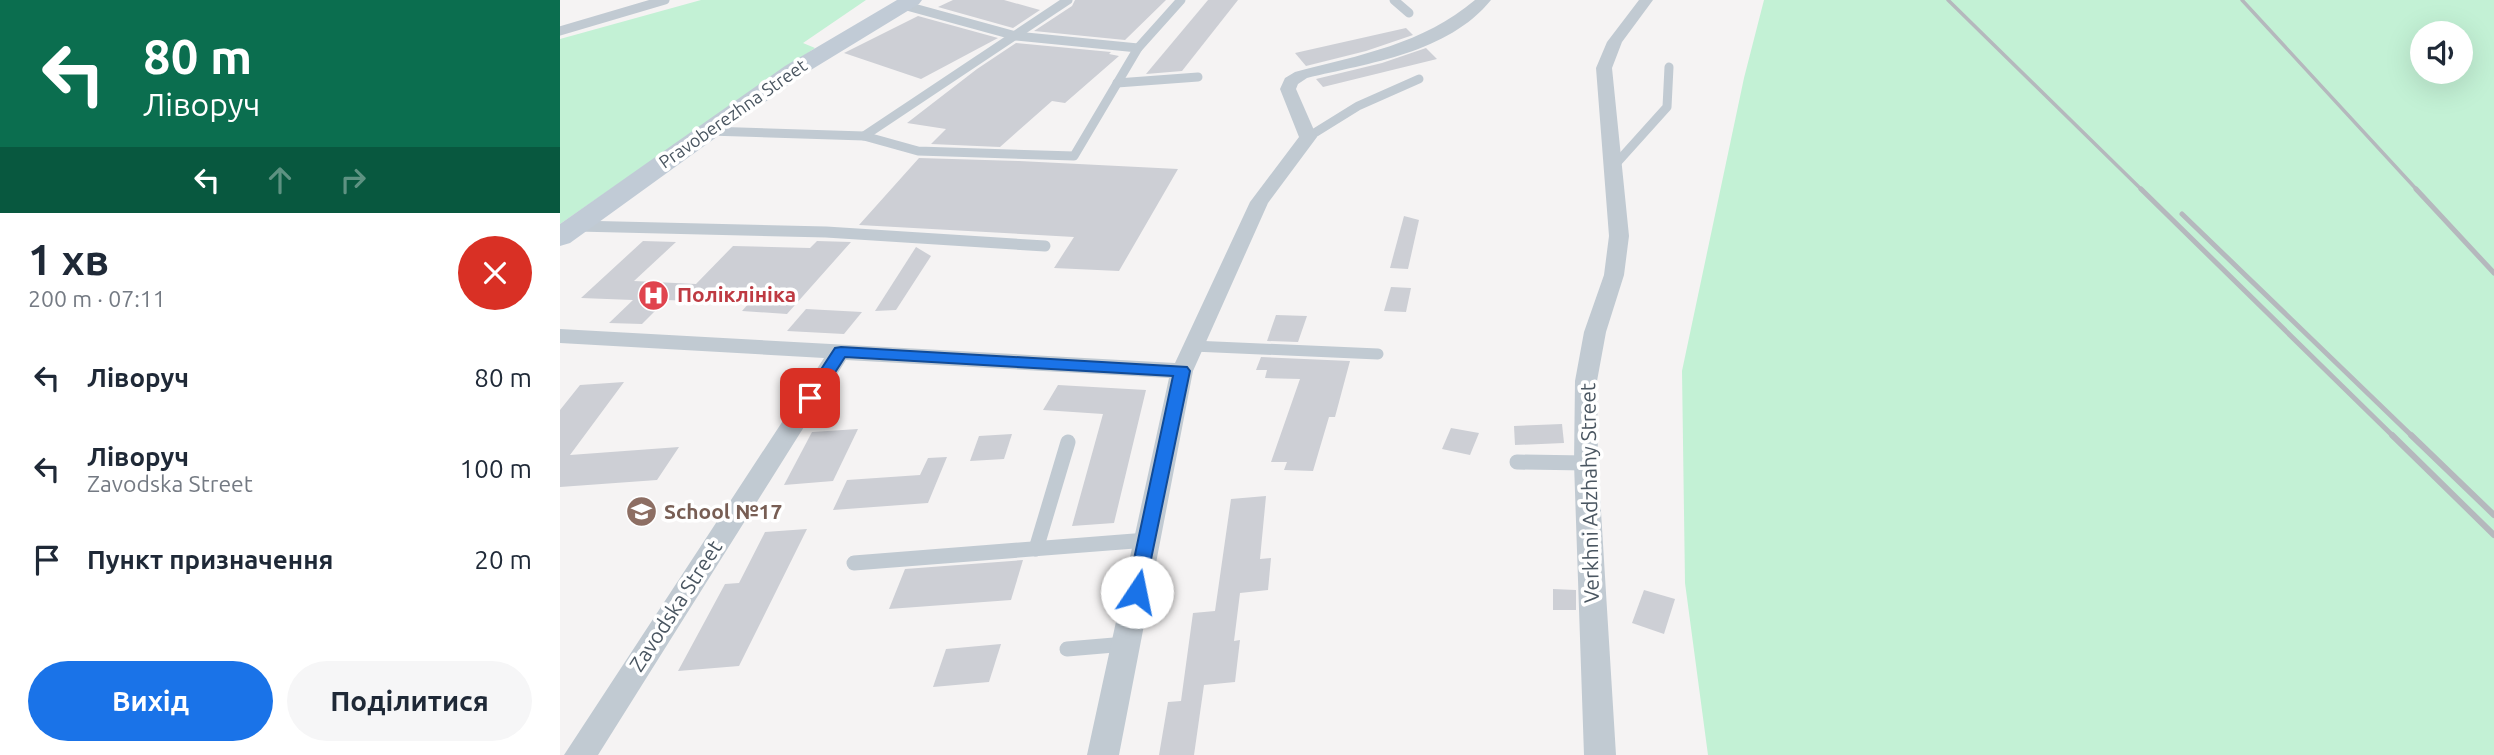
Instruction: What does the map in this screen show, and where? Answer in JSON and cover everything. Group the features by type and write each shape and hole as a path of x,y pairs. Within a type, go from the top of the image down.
{"street":[{"path":"1103,755 1182,371 1259,202 1308,137 1288,89 1291,81 1301,75 1419,45 1444,32 1484,0"},
{"name":"Verkhni Adzhahy Street","path":"1600,755 1586,463 1586,381 1595,332 1614,275 1619,236 1604,92 1604,68 1615,42 1646,0"},
{"name":"Pravoberezhna Street","path":"567,232 827,49 908,2"},
{"path":"560,336 1182,371"},
{"name":"Zavodska Street","path":"580,755 841,352"}],"lane":[{"path":"560,30 665,0"},
{"path":"864,136 1068,0"},
{"path":"708,131 864,136 918,151 1074,156 1138,48 1181,0"},
{"path":"1394,0 1409,13"},
{"path":"908,2 1016,36 1138,48"},
{"path":"1613,167 1667,107 1669,67"},
{"path":"1117,83 1198,77"},
{"path":"1308,137 1358,106 1419,79"},
{"path":"567,232 826,232 1045,246"},
{"path":"1193,346 1378,354"},
{"path":"1036,549 1068,442"},
{"path":"1517,462 1586,463"},
{"path":"854,563 1147,540"},
{"path":"1068,649 1126,644"}],"green space":[{"path":"701,0 866,0 803,43 815,48 560,224 560,39"},
{"path":"1764,0 2494,0 2494,755 1708,755 1685,583 1682,371 1744,78"}],"building":[{"path":"953,0 1004,0 1040,10 1013,28 938,7"},
{"path":"1075,0 1166,0 1125,40 1034,31 1072,6"},
{"path":"1208,0 1238,0 1182,71 1146,74"},
{"path":"918,16 998,38 921,79 844,53"},
{"path":"1406,28 1413,35 1366,51 1306,66 1295,53"},
{"path":"1016,43 1111,52 1109,54 1119,56 1065,103 1052,101 1000,147 931,144 946,129 907,123 977,69"},
{"path":"1426,48 1437,59 1323,87 1316,79 1382,63"},
{"path":"919,158 1178,169 1119,271 1054,268 1074,237 859,225"},
{"path":"1404,216 1419,220 1408,269 1390,268"},
{"path":"643,241 676,242 634,281 696,284 733,246 810,248 817,241 851,242 787,314 742,311 749,303 666,300 642,324 609,323 633,300 581,298"},
{"path":"916,247 931,256 896,310 875,311"},
{"path":"1391,287 1411,288 1406,312 1384,311"},
{"path":"806,309 862,312 844,334 787,331"},
{"path":"1276,315 1307,316 1298,342 1267,341"},
{"path":"1261,357 1350,361 1335,417 1329,417 1313,471 1284,470 1287,462 1271,462 1300,379 1265,378 1267,370 1256,370"},
{"path":"624,382 570,455 679,447 657,480 560,487 560,410 580,385"},
{"path":"1058,385 1146,390 1114,523 1072,526 1103,414 1043,410"},
{"path":"1562,424 1564,443 1515,445 1514,426"},
{"path":"1451,428 1479,433 1470,455 1442,449"},
{"path":"858,429 833,481 784,485 812,432"},
{"path":"1012,434 1004,459 970,461 979,436"},
{"path":"947,457 928,503 833,510 847,480 920,475 928,458"},
{"path":"1266,496 1260,559 1271,558 1268,590 1240,593 1234,641 1240,640 1235,682 1204,685 1194,755 1159,755 1168,702 1181,701 1193,613 1215,611 1231,499"},
{"path":"807,529 739,666 678,671 725,584 739,583 765,532"},
{"path":"1023,560 1011,600 889,609 905,569"},
{"path":"1553,589 1576,590 1576,610 1553,610"},
{"path":"1644,590 1675,599 1664,634 1632,623"},
{"path":"1001,644 989,682 933,687 946,649"}],"railway":[{"path":"1948,0 2143,191"},
{"path":"2242,0 2418,191"},
{"path":"2141,189 2394,437"},
{"path":"2416,189 2494,273"},
{"path":"2182,214 2413,437"},
{"path":"2392,435 2494,535"},
{"path":"2411,435 2494,515"}],"place":[{"name":"Поліклініка","path":"654,295"},
{"name":"School №17","path":"641,512"}],"route":[{"path":"810,398 841,352 1182,371 1137,592"}]}
